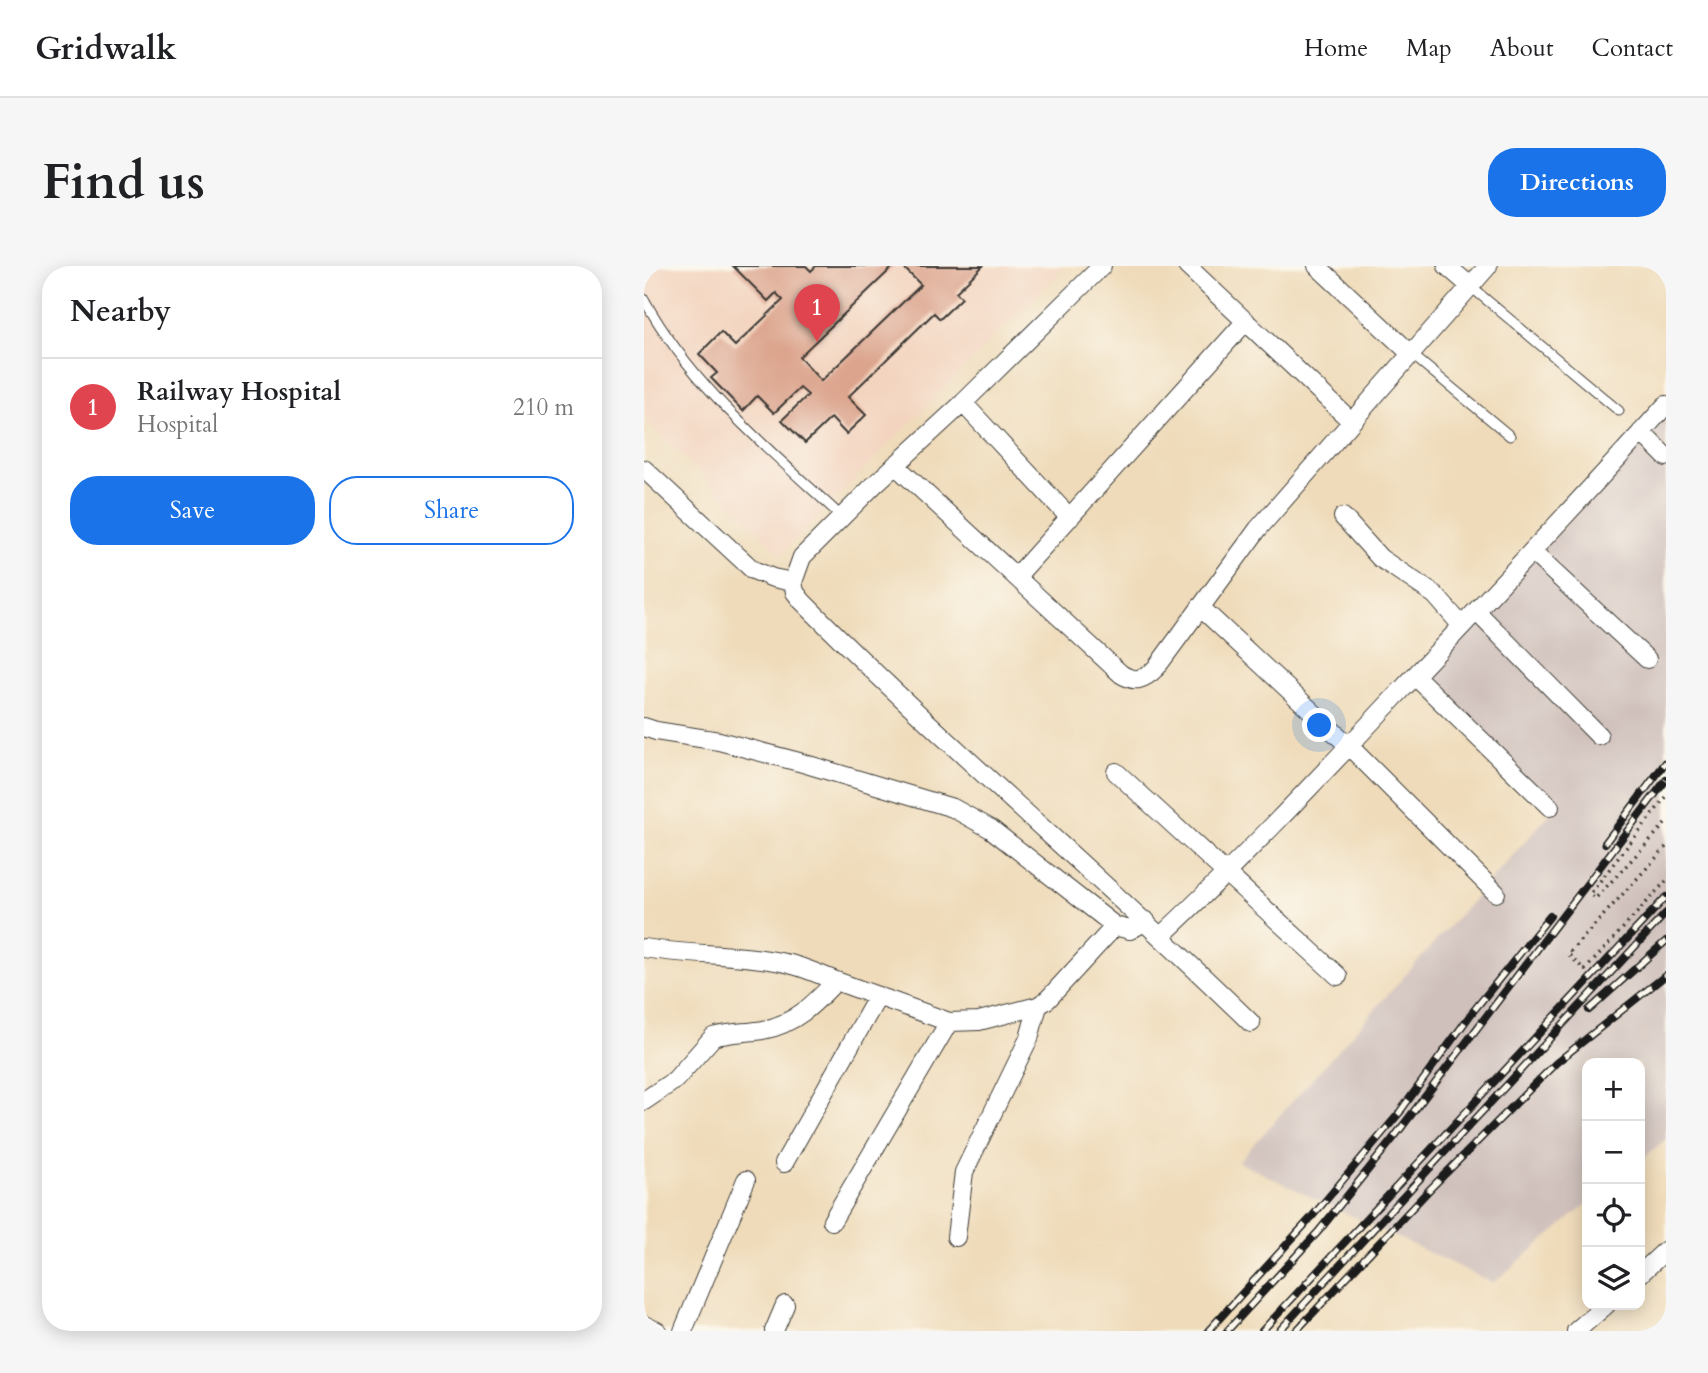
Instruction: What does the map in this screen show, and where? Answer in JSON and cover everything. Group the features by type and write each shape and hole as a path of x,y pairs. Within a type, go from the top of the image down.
{"street":[{"path":"1102,266 963,404 802,557 793,582 795,592 803,601 878,677 1065,851 1146,921 1251,1023"},
{"path":"1187,266 1351,421"},
{"path":"1317,266 1410,353"},
{"path":"1447,266 1470,286"},
{"path":"895,466 1121,674 1139,680 1147,677 1156,668 1258,529 1488,266"},
{"path":"1016,577 1246,321"},
{"path":"963,404 1070,518"},
{"path":"1161,936 1228,873 1349,746 1666,405"},
{"path":"1641,432 1666,457"},
{"path":"644,468 753,570 793,582"},
{"path":"1343,517 1380,558 1435,595 1462,626"},
{"path":"1532,552 1647,659"},
{"path":"1200,607 1349,746 1496,893"},
{"path":"1476,611 1599,736"},
{"path":"1415,676 1549,807"},
{"path":"644,727 719,741 953,808 991,829 1115,926 1130,930 1146,921"},
{"path":"1116,772 1338,976"},
{"path":"644,948 792,964 949,1022 979,1021 1038,1006 1048,999 1115,926"},
{"path":"644,1101 675,1080 713,1037 763,1030 787,1022 813,1006 836,981"},
{"path":"784,1163 878,996"},
{"path":"956,1237 964,1172 1029,1038 1038,1006"},
{"path":"832,1220 949,1022"},
{"path":"683,1331 746,1180"},
{"path":"1645,1269 1666,1250"},
{"path":"774,1331 785,1305"},
{"path":"1576,1331 1600,1310"},
{"path":"644,1325 657,1331"}],"lane":[{"path":"1470,286 1619,411"},
{"path":"644,299 660,327 696,375 731,414 842,517"},
{"path":"1410,353 1510,436"}],"path":[{"path":"1666,797 1590,894 1595,899 1666,823"},
{"path":"1666,847 1568,954 1585,970 1666,881"}],"shaded area":[{"path":"644,266 1065,266 781,554 644,418"},
{"path":"1666,416 1666,1139 1645,1157 1645,1058 1582,1058 1582,1208 1493,1283 1238,1162 1555,808 1418,684"}],"building":[{"path":"733,266 806,266 811,271 816,266 894,266 799,357 821,381 921,285 902,266 983,266 956,292 962,298 940,319 934,313 848,397 866,415 846,434 831,418 805,443 782,420 808,395 800,388 774,413 757,396 743,411 711,378 717,373 699,354 721,332 735,346 783,300 776,293 768,301"}],"railway":[{"path":"1605,843 1666,762"},
{"path":"1227,1331 1318,1232 1392,1140 1666,780"},
{"path":"1262,1331 1666,897"},
{"path":"1279,1331 1666,913"},
{"path":"1399,1113 1471,1014 1550,916"},
{"path":"1589,1010 1666,941"},
{"path":"1296,1331 1430,1189 1556,1063 1666,975"},
{"path":"1208,1331 1310,1219 1401,1111"}],"place":[{"name":"Railway Hospital","path":"817,342"}]}
